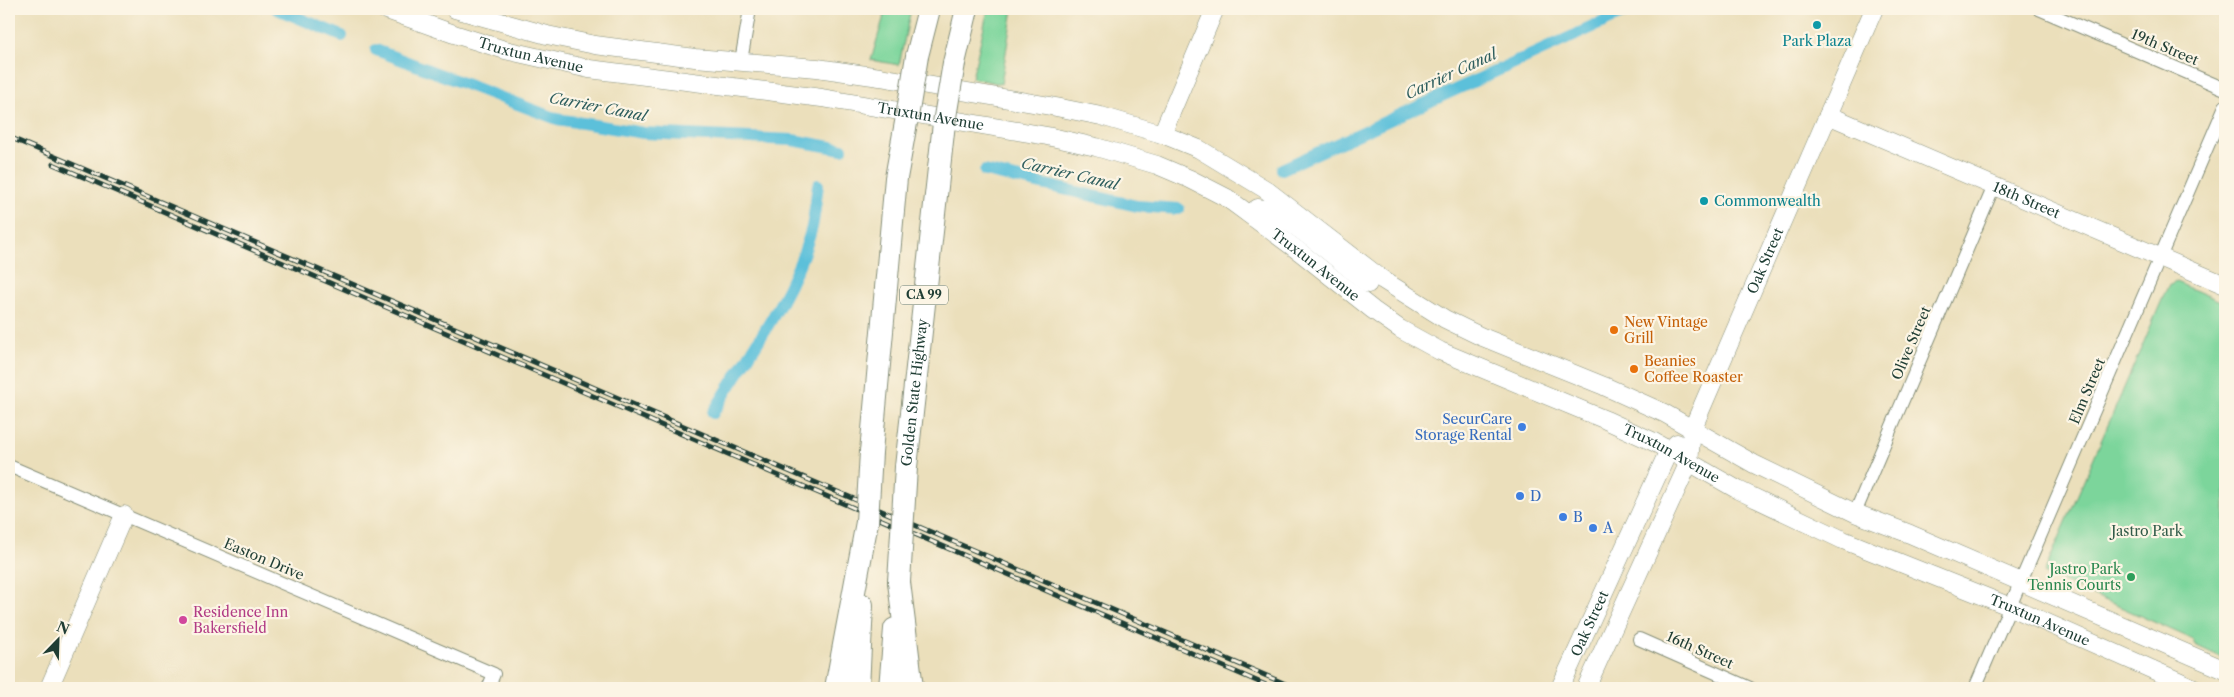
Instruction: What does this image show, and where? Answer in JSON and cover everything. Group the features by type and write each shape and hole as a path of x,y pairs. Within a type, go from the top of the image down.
{"highway":[{"name":"CA 99","path":"852,673 867,522 870,452 896,178 917,56 929,9"},
{"name":"Golden State Highway","path":"897,687 899,582 906,467 944,123 954,63 967,9"},
{"path":"836,688 852,673"}],"main road":[{"name":"Truxtun Avenue","path":"384,9 505,50 589,69 822,98 1047,136 1096,147 1157,165 1190,178 1227,198 1300,252 1346,290 1400,329 1440,350 1606,420 1669,450 1738,490 1843,540 2011,607 2194,688"},
{"name":"Truxtun Avenue","path":"455,9 547,35 595,45 646,52 817,68 880,77 1101,116 1162,134 1199,149 1265,189 1383,280 1445,319 1480,336 1604,386 1664,413 1767,471 1855,513 1910,534 2225,670"},
{"path":"1162,134 1215,9"},
{"name":"Oak Street","path":"1586,688 1689,462 1692,430 1874,9"},
{"path":"589,69 628,62 725,72 734,70 741,61"},
{"name":"18th Street","path":"1828,115 2225,285"},
{"path":"1249,214 1258,208 1269,209 1386,297 1403,307 1445,319"},
{"name":"Oak Street","path":"1560,688 1669,450 1692,430"},
{"path":"49,688 124,515"}],"street":[{"path":"741,61 750,9"},
{"name":"19th Street","path":"2039,9 2225,89"},
{"name":"Elm Street","path":"1976,688 2225,106"},
{"name":"Olive Street","path":"1855,513 1994,186"},
{"name":"Easton Drive","path":"9,466 494,674 488,688"},
{"name":"16th Street","path":"1639,639 1750,688"}],"green space":[{"path":"886,9 911,9 899,65 871,60"},
{"path":"988,9 1013,9 1001,84 972,78"},
{"name":"Jastro Park","path":"2176,282 2225,303 2225,659 2195,645 2192,639 2044,573 2168,286"}],"waterway":[{"name":"Carrier Canal","path":"277,9 342,36"},
{"name":"Carrier Canal","path":"1282,169 1632,9"},
{"name":"Carrier Canal","path":"376,50 557,119 644,133 792,140 842,149"},
{"name":"Carrier Canal","path":"985,171 1137,206 1179,209"},
{"path":"713,413 769,323 794,276 812,227 818,185"}],"railway":[{"path":"9,137 1295,688"},
{"path":"53,164 1273,688"}],"place":[{"name":"Park Plaza","path":"1817,25"},
{"name":"Commonwealth","path":"1704,201"},
{"name":"New Vintage Grill","path":"1614,330"},
{"name":"Beanies Coffee Roaster","path":"1634,369"},
{"name":"SecurCare Storage Rental","path":"1522,427"},
{"name":"D","path":"1520,496"},
{"name":"B","path":"1563,517"},
{"name":"A","path":"1593,528"},
{"name":"Jastro Park Tennis Courts","path":"2131,577"},
{"name":"Residence Inn Bakersfield","path":"183,620"}]}
